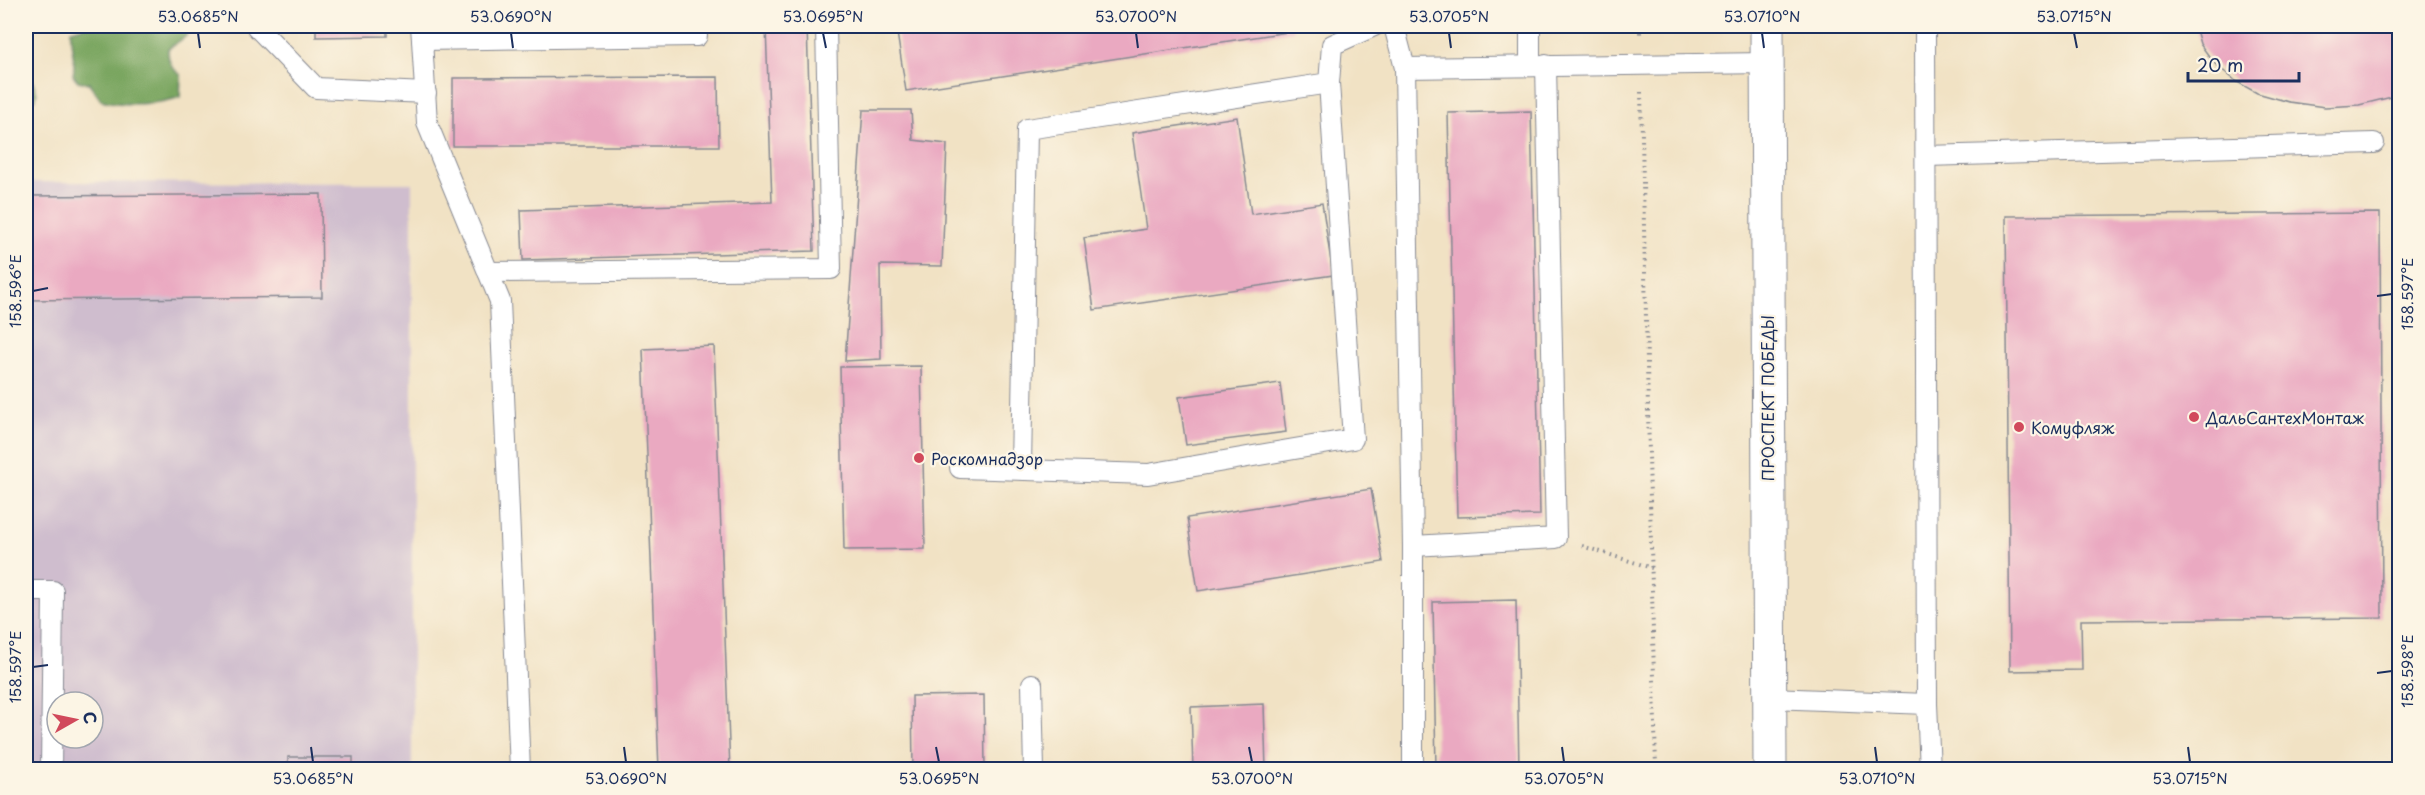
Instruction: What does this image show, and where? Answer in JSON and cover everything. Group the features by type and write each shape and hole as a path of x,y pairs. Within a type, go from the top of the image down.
{"main road":[{"name":"ПРОСПЕКТ ПОБЕДЫ","path":"1767,26 1770,770"}],"lane":[{"path":"256,26 316,88 426,93"},
{"path":"488,272 831,270 826,26"},
{"path":"960,468 1021,468 1148,474 1353,439 1329,83 1332,45 1374,26"},
{"path":"1394,26 1405,68 1413,546 1413,770"},
{"path":"1413,546 1556,538 1538,65 1530,26"},
{"path":"1924,26 1927,704 1930,770"},
{"path":"520,770 501,302 427,123 422,33 697,36"},
{"path":"1405,68 1767,63"},
{"path":"1021,468 1027,129 1329,83"},
{"path":"1926,156 2374,143"},
{"path":"26,591 53,591 51,770"},
{"path":"1032,684 1034,770"},
{"path":"1768,698 1927,704"}],"path":[{"path":"1640,26 1656,770"},
{"path":"1556,538 1652,568"}],"shaded area":[{"path":"26,182 412,183 412,769 26,770"}],"green space":[{"path":"85,26 195,26 185,37 168,49 171,64 181,75 180,97 140,104 101,100 89,83 78,81 73,75 71,30"},
{"path":"26,66 37,93 35,100 26,101"}],"building":[{"path":"316,26 387,26 387,36 316,37"},
{"path":"766,26 807,26 814,251 523,260 521,210 772,202"},
{"path":"896,26 1293,26 1293,31 906,91"},
{"path":"2195,26 2400,26 2400,95 2359,105 2325,107 2289,102 2257,93 2237,82 2214,63 2200,44"},
{"path":"718,77 719,146 453,146 453,78"},
{"path":"863,110 911,110 913,140 947,144 942,266 880,265 881,359 845,361"},
{"path":"1531,111 1540,515 1457,517 1448,113"},
{"path":"1237,117 1251,214 1322,203 1333,275 1094,310 1084,238 1146,229 1132,133"},
{"path":"321,194 322,297 26,300 26,196"},
{"name":"ДальСантехМонтаж","path":"2380,213 2382,618 2081,620 2082,670 2010,671 2006,216"},
{"path":"714,346 730,770 659,770 643,349"},
{"path":"921,366 925,549 844,550 840,367"},
{"path":"1280,383 1286,432 1186,445 1179,397"},
{"path":"1371,489 1383,562 1198,591 1187,518"},
{"path":"1516,600 1519,770 1436,770 1433,602"},
{"path":"984,695 985,770 913,770 912,696"},
{"path":"1264,704 1266,770 1193,770 1191,707"},
{"path":"288,757 353,757 353,770 288,770"}],"place":[{"name":"ДальСантехМонтаж","path":"2194,417"},
{"name":"Комуфляж","path":"2019,427"},
{"name":"Роскомнадзор","path":"919,458"}]}
